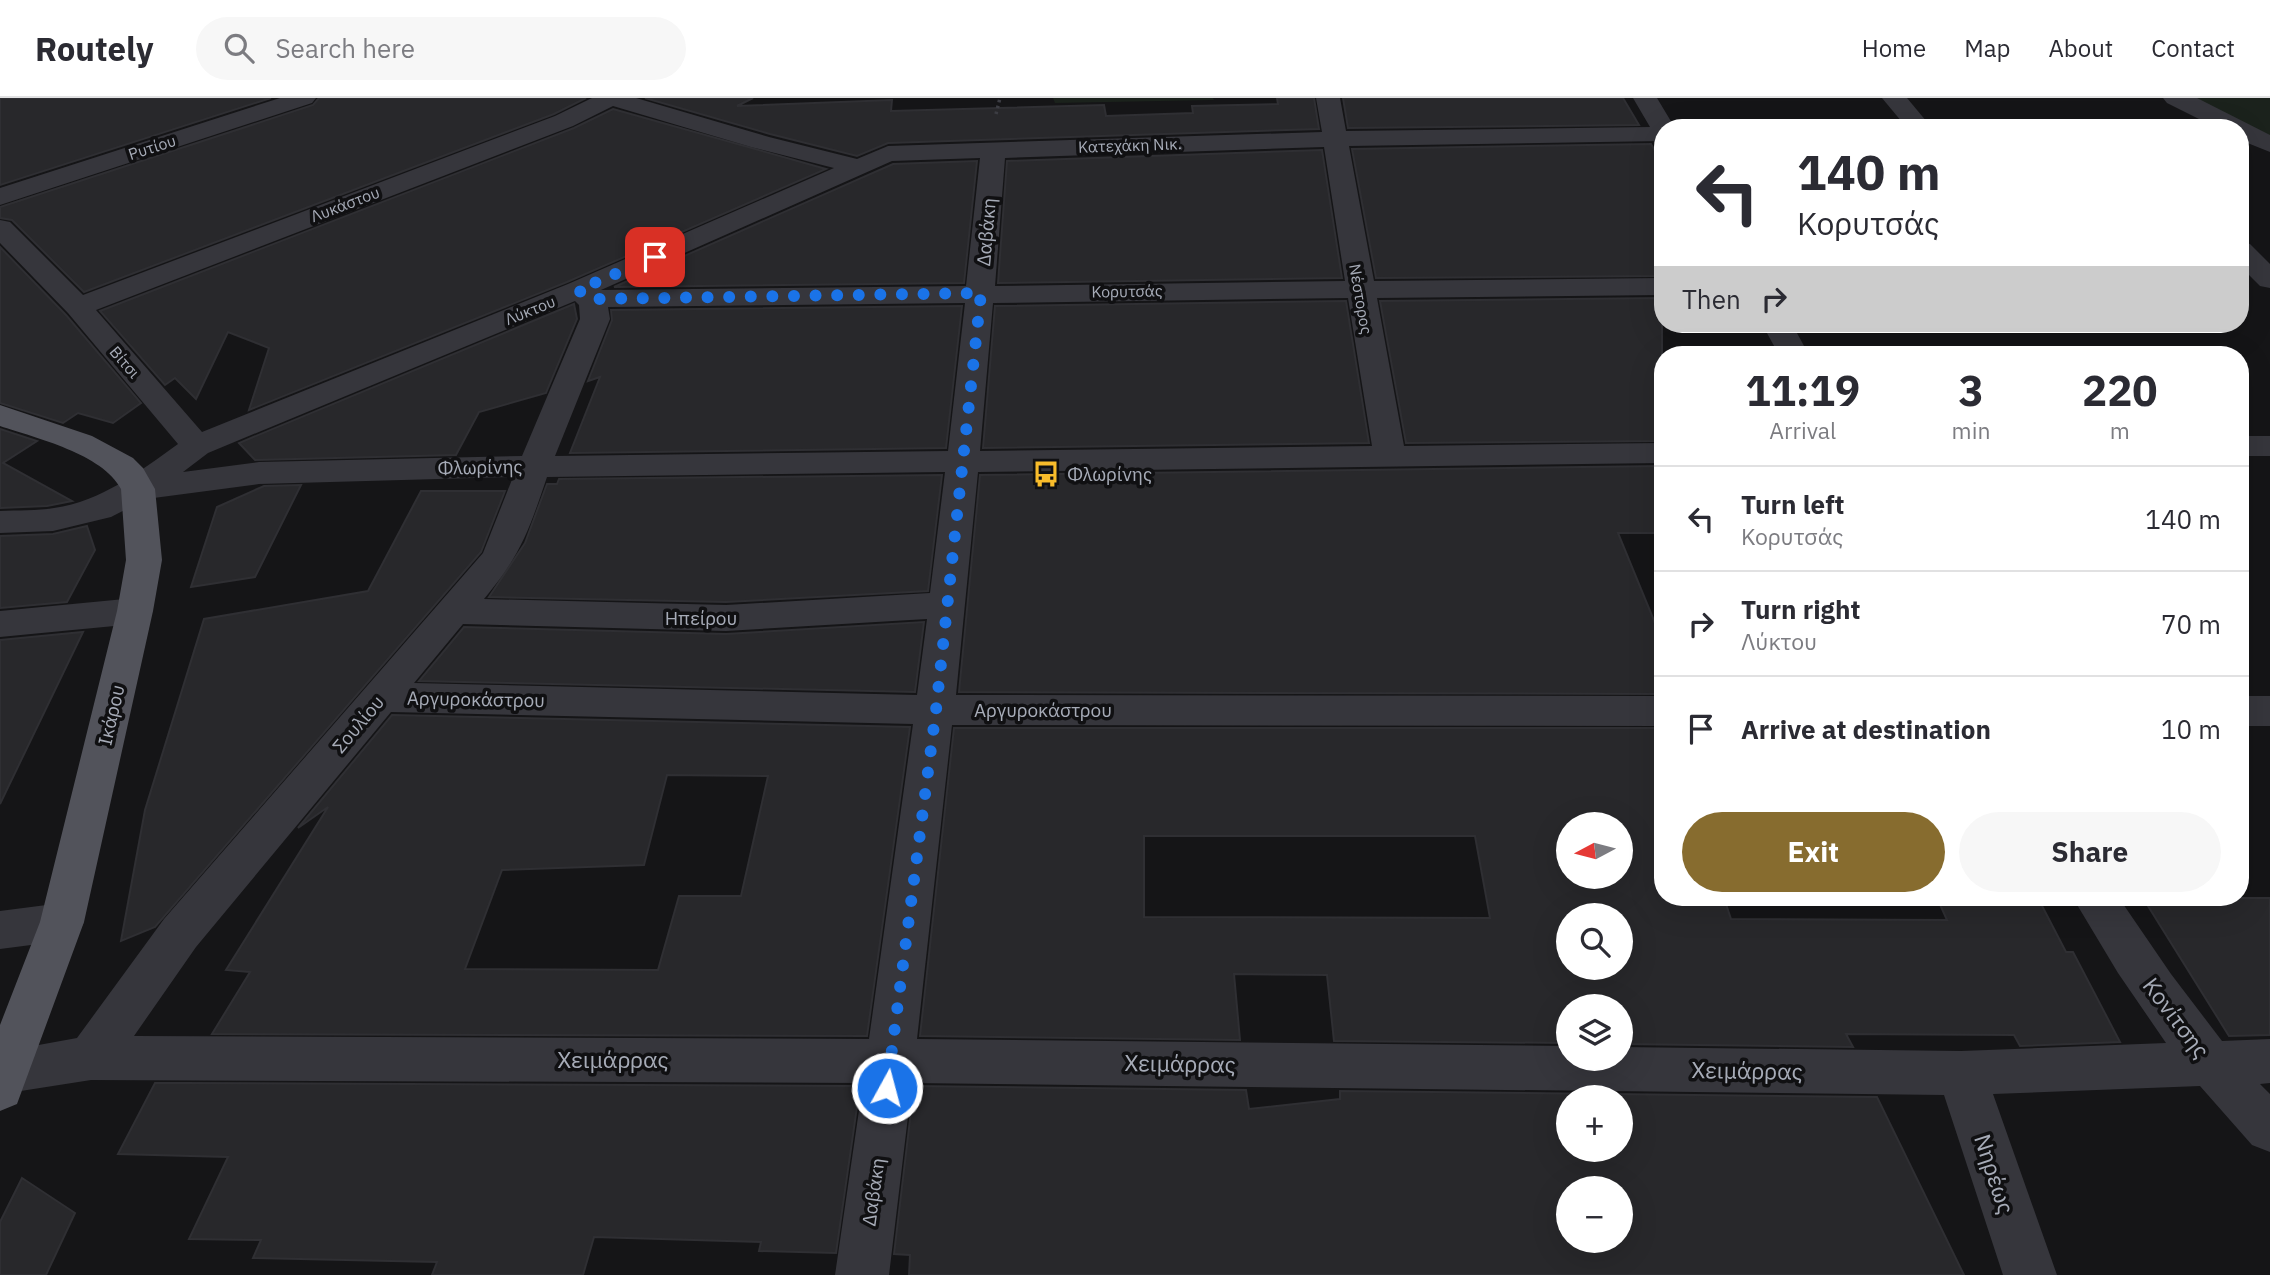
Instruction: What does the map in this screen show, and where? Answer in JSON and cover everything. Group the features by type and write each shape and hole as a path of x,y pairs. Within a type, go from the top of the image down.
{"main road":[{"path":"0,415 95,450 121,466 138,489"},
{"name":"Ικάρου","path":"4,1080 62,922 135,611 144,560 138,489"}],"street":[{"name":"Ρυτίου","path":"0,197 304,98"},
{"path":"610,98 760,142 860,167"},
{"name":"Λυκάστου","path":"78,307 564,121 610,98"},
{"name":"Νέστορος","path":"1328,98 1390,458"},
{"path":"1645,98 1658,119"},
{"path":"1894,98 1912,119"},
{"path":"2175,98 2220,119"},
{"name":"Κατεχάκη Νικ.","path":"860,167 888,154 902,152 1335,139 1654,134"},
{"path":"2249,134 2269,144"},
{"path":"2249,144 2269,144"},
{"name":"Δαβάκη","path":"862,1275 936,710 981,293 993,149"},
{"name":"Λύκτου","path":"197,446 585,295 860,167"},
{"name":"Βίτσι","path":"0,228 78,307 197,446"},
{"path":"2249,260 2270,282"},
{"path":"2249,283 2270,282"},
{"name":"Κορυτσάς","path":"585,295 1654,286"},
{"name":"Σουλίου","path":"90,1058 180,933 496,559 509,537 534,466 595,319 595,306 585,295"},
{"path":"0,522 53,520 87,514 138,489 197,446"},
{"path":"2249,446 2270,446"},
{"name":"Φλωρίνης","path":"138,489 259,473 534,466 1654,453"},
{"name":"Ηπείρου","path":"454,611 726,618 947,605"},
{"path":"0,624 135,611"},
{"name":"Αργυροκάστρου","path":"381,697 936,710 1654,711"},
{"path":"2249,711 2270,711"},
{"name":"Κονίτσης","path":"2100,906 2176,1021 2210,1063 2270,1128"},
{"path":"0,930 62,922"},
{"name":"Χειμάρρας","path":"4,1080 90,1058 891,1061 1961,1073 2270,1061"},
{"name":"Νηρέως","path":"1961,1073 2030,1275"}],"shaded area":[{"path":"1053,98 1213,98 1214,100 1055,103"},
{"path":"2191,98 2270,98 2270,138 2249,127 2249,119 2232,119"}],"building":[{"path":"0,98 271,98 0,185"},
{"path":"319,98 586,98 554,114 84,292 12,220 0,218 0,207 313,105"},
{"path":"645,98 753,98 737,106 892,100 891,111 1104,105 1106,116 1193,113 1192,106 1278,104 1277,98 1314,98 1319,129 888,143 857,156"},
{"path":"1343,98 1623,98 1639,125 1348,128"},
{"path":"613,109 826,169 567,282 249,410 269,348 228,332 196,399 175,378 165,385 100,311 574,128"},
{"path":"1651,144 1654,149 1654,276 1376,278 1352,149"},
{"path":"1322,150 1342,278 998,283 1007,161"},
{"path":"977,161 964,283 614,287 893,164"},
{"path":"0,247 66,315 141,403 113,423 78,413 63,423 0,403"},
{"path":"1654,298 1654,333 1662,333 1662,346 1654,346 1654,441 1406,443 1380,301"},
{"path":"1346,301 1369,443 983,448 995,306"},
{"path":"574,304 577,319 546,393 479,412 456,455 255,460 239,443"},
{"path":"962,306 946,448 570,453 600,377 588,381 612,320 611,310"},
{"path":"0,429 37,441 3,463 72,501 47,506 0,508"},
{"path":"1654,466 1654,533 1618,533 1654,621 1654,694 959,692 980,475"},
{"path":"942,475 928,591 726,602 489,597 525,543 547,484 557,484 559,479"},
{"path":"301,485 255,577 191,587 217,507 264,486"},
{"path":"421,491 505,491 481,552 155,927 121,941 145,810 204,619 368,591"},
{"path":"87,526 95,550 67,602 0,608 0,536 53,534"},
{"path":"924,622 915,692 419,681 464,627 726,634"},
{"path":"83,632 0,804 0,640"},
{"path":"392,715 910,727 867,1036 212,1034 250,972 226,970 328,807 298,828","holes":["667,775 768,776 741,896 679,896 658,970 465,969 502,870 644,865"]},
{"path":"954,728 1654,728 1654,906 1727,906 1731,919 1947,920 1941,906 2042,906 2066,952 2073,952 2120,1042 2020,1046 2014,1035 1846,1034 1853,1047 1633,1044 1633,994 1556,994 1556,1043 1334,1041 1327,975 1234,974 1240,1040 920,1036","holes":["1144,836 1475,836 1490,918 1144,917"]},
{"path":"2249,898 2270,898 2270,1035 2229,1036 2148,906 2249,906"},
{"path":"155,1083 860,1086 836,1253 759,1251 761,1242 594,1237 583,1275 432,1275 437,1262 253,1258 261,1240 189,1239 228,1157 118,1154"},
{"path":"914,1086 1246,1090 1249,1109 1340,1099 1340,1091 1556,1093 1556,1162 1633,1162 1633,1094 1877,1097 1964,1275 909,1275 910,1255 894,1254"},
{"path":"22,1178 75,1213 46,1275 0,1275 0,1222"}],"place":[{"name":"Φλωρίνης","path":"1046,474"}],"route":[{"path":"655,257 578,290 592,299 981,293 936,710 887,1088"}]}
